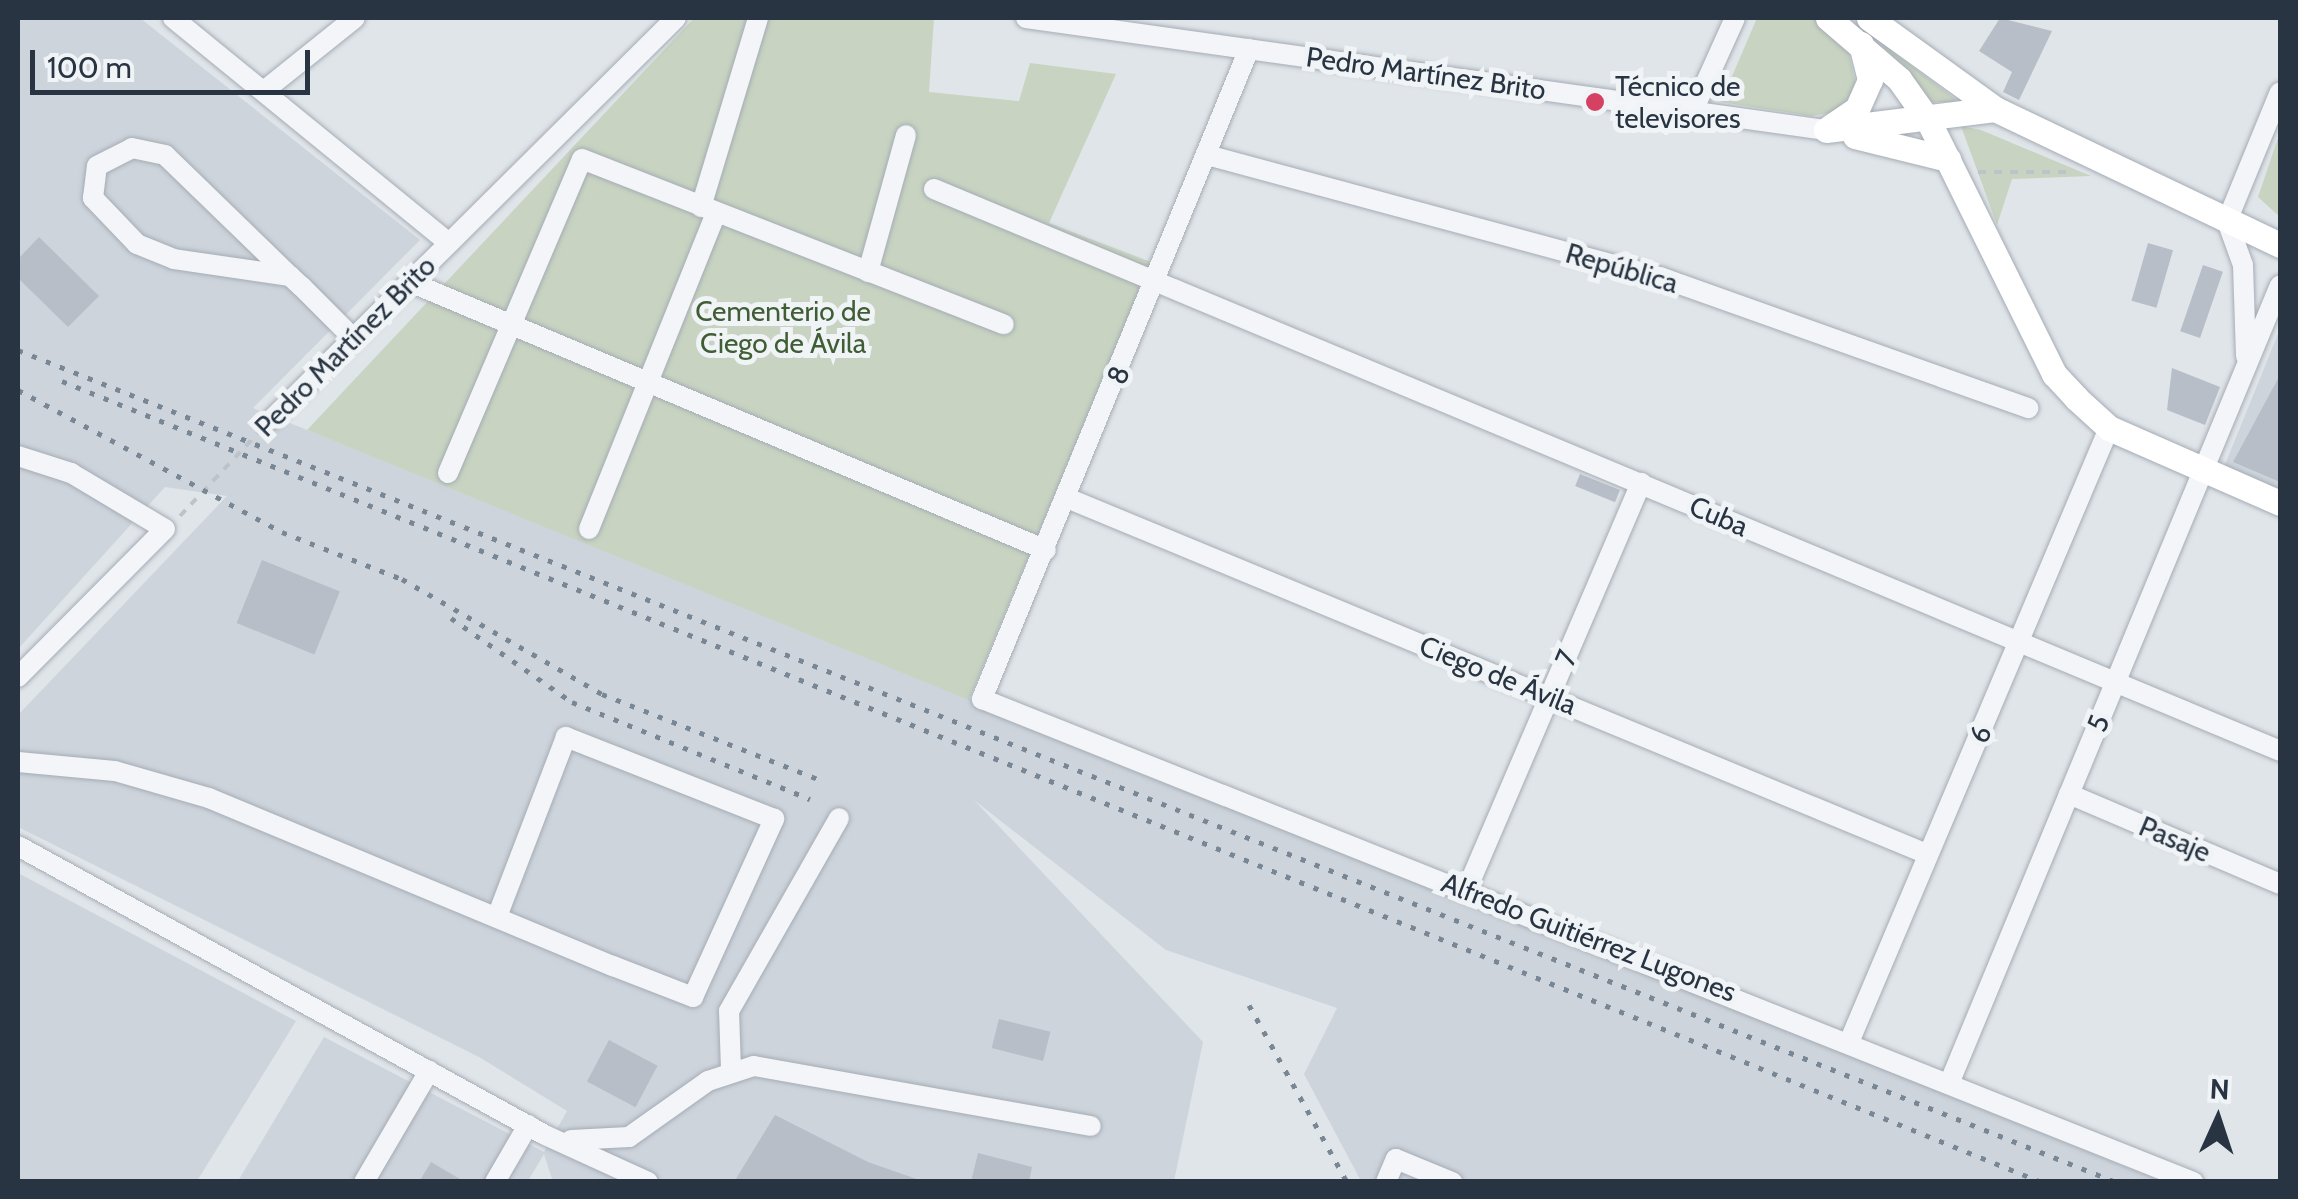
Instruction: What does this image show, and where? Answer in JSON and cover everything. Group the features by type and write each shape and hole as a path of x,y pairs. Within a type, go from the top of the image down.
{"main road":[{"path":"1828,18 1861,44 1928,120 2054,374 2110,428 2280,503"},
{"path":"1869,18 1994,110 2280,245"},
{"path":"1826,130 1858,109 1870,80 1861,44"},
{"path":"1826,130 1994,110"},
{"path":"1826,130 1952,166"}],"street":[{"path":"172,18 449,243"},
{"path":"265,90 355,18"},
{"name":"Pedro Martínez Brito","path":"272,419 676,18"},
{"path":"589,529 649,383 708,210 758,18"},
{"name":"Pedro Martínez Brito","path":"1026,18 1826,130"},
{"path":"1692,111 1735,18"},
{"name":"8","path":"982,698 1157,281 1248,48"},
{"path":"2227,221 2280,92"},
{"path":"868,272 906,136"},
{"path":"290,276 174,260 137,244 93,198 97,166 132,148 165,155 290,276 353,338"},
{"name":"República","path":"1207,155 1660,277 2028,408"},
{"path":"448,473 508,323 582,159 1004,324"},
{"name":"Cuba","path":"934,190 2280,751"},
{"name":"5","path":"2227,221 2243,265 2246,368"},
{"path":"410,282 1046,550"},
{"name":"5","path":"1951,1078 2280,285"},
{"name":"6","path":"1850,1040 2110,428"},
{"path":"18,456 71,473 165,529 18,677"},
{"name":"7","path":"1467,889 1642,483"},
{"name":"Ciego de Ávila","path":"1068,498 1927,854"},
{"name":"Alfredo Guitiérrez Lugones","path":"982,698 1951,1078 2193,1182"},
{"path":"18,762 116,771 209,798 497,918 693,997 774,818 566,737 497,918"},
{"name":"Pasaje","path":"2069,794 2280,884"},
{"path":"731,1070 724,1021 839,818"},
{"path":"18,846 536,1130 641,1178"},
{"path":"536,1130 629,1137 731,1070 794,1072 1091,1126"},
{"path":"364,1182 429,1071"},
{"path":"495,1182 536,1130"},
{"path":"1386,1182 1396,1159 1452,1182"}],"path":[{"path":"1952,166 2082,172"},
{"name":"Pedro Martínez Brito","path":"165,529 272,419"}],"shaded area":[{"path":"18,18 140,18 420,240 253,408 2161,1181 1361,1181 1304,1074 1337,1008 1166,950 974,800 1203,1042 1174,1181 553,1182 544,1154 528,1181 238,1181 324,1037 544,1152 567,1111 479,1057 18,827 18,715 227,496 165,487 18,649"},
{"path":"2280,329 2280,490 2224,467"},
{"path":"18,873 296,1021 197,1181 18,1181"}],"green space":[{"name":"Cementerio de Ciego de Ávila","path":"694,18 934,18 929,92 1019,101 1030,63 1116,74 1049,223 1151,262 969,700 307,430"},
{"path":"1757,18 1813,18 1848,50 1858,95 1836,112 1811,116 1721,102"},
{"path":"1880,42 1954,98 1956,102 1932,102"},
{"path":"1961,126 1981,130 2091,176 2012,179 1997,225"},
{"path":"2280,132 2280,217 2258,197"}],"building":[{"path":"2000,18 2052,31 2019,100 2003,92 2012,72 1979,51"},
{"path":"39,237 99,296 68,327 18,278 18,259"},
{"path":"2148,243 2173,250 2156,308 2131,301"},
{"path":"2203,265 2223,272 2200,338 2180,331"},
{"path":"2172,368 2220,387 2205,425 2167,410"},
{"path":"2280,375 2280,482 2233,462"},
{"path":"1580,474 1620,490 1615,502 1575,486"},
{"path":"262,560 340,591 314,655 237,623"},
{"path":"999,1019 1050,1032 1043,1061 992,1048"},
{"path":"609,1040 658,1066 635,1107 587,1081"},
{"path":"775,1115 868,1162 925,1182 734,1182"},
{"path":"978,1153 1032,1167 1029,1182 971,1182"},
{"path":"431,1162 465,1182 419,1182"}],"railway":[{"path":"18,350 2116,1182"},
{"path":"62,381 2042,1182"},
{"path":"18,390 282,532 402,579 602,694 818,779"},
{"path":"451,618 572,702 810,799"},
{"path":"1249,1005 1347,1182"}],"place":[{"name":"Técnico de televisores","path":"1595,102"}]}
